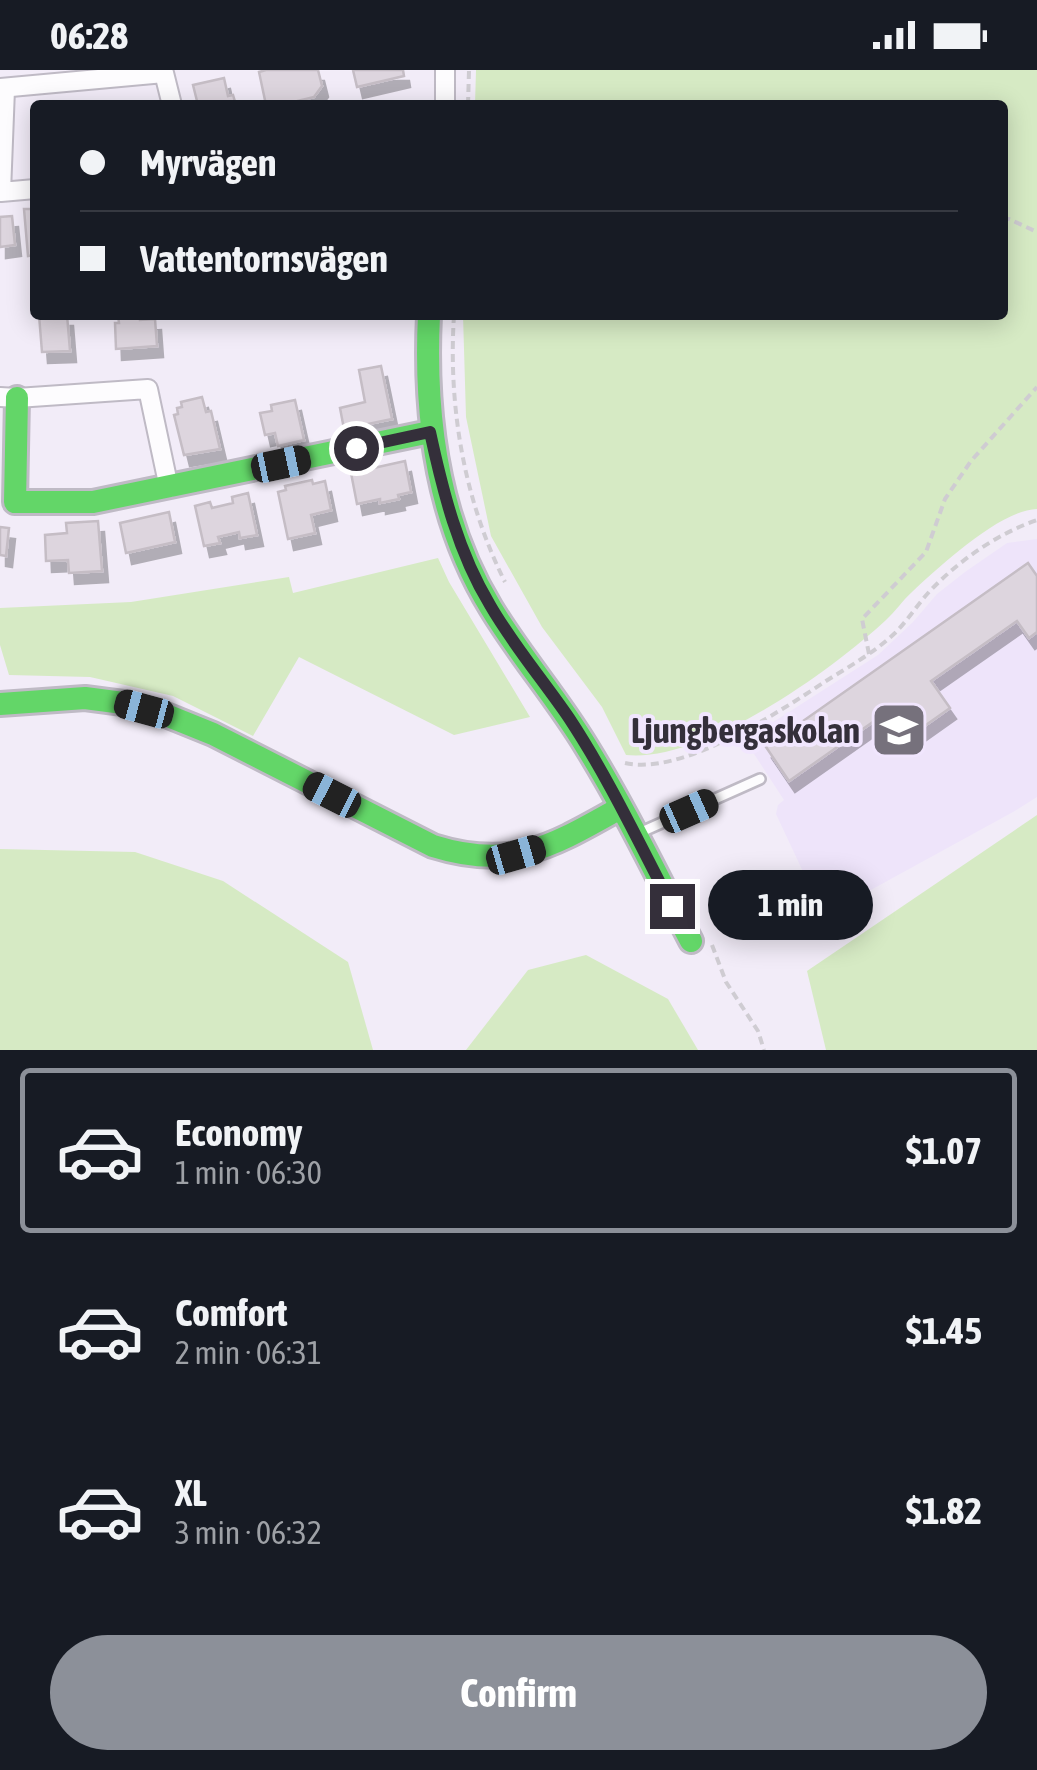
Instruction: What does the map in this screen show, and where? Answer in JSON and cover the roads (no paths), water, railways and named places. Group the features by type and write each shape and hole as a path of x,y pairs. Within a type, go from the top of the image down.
{"street":[{"path":"444,100 445,70"},
{"path":"30,189 1,192 3,88 164,73 171,100"},
{"path":"429,320 426,354 430,432 447,501 471,571 506,631 569,718 635,836 699,938"},
{"path":"169,488 148,388 9,397 16,502 93,502 169,488 430,432"},
{"path":"0,704 85,698 166,715 213,734 433,846 466,856 516,855 556,843 620,808"}],"lane":[{"path":"635,836 760,779"}],"place":[{"name":"Ljungbergaskolan","path":"899,730"}]}
